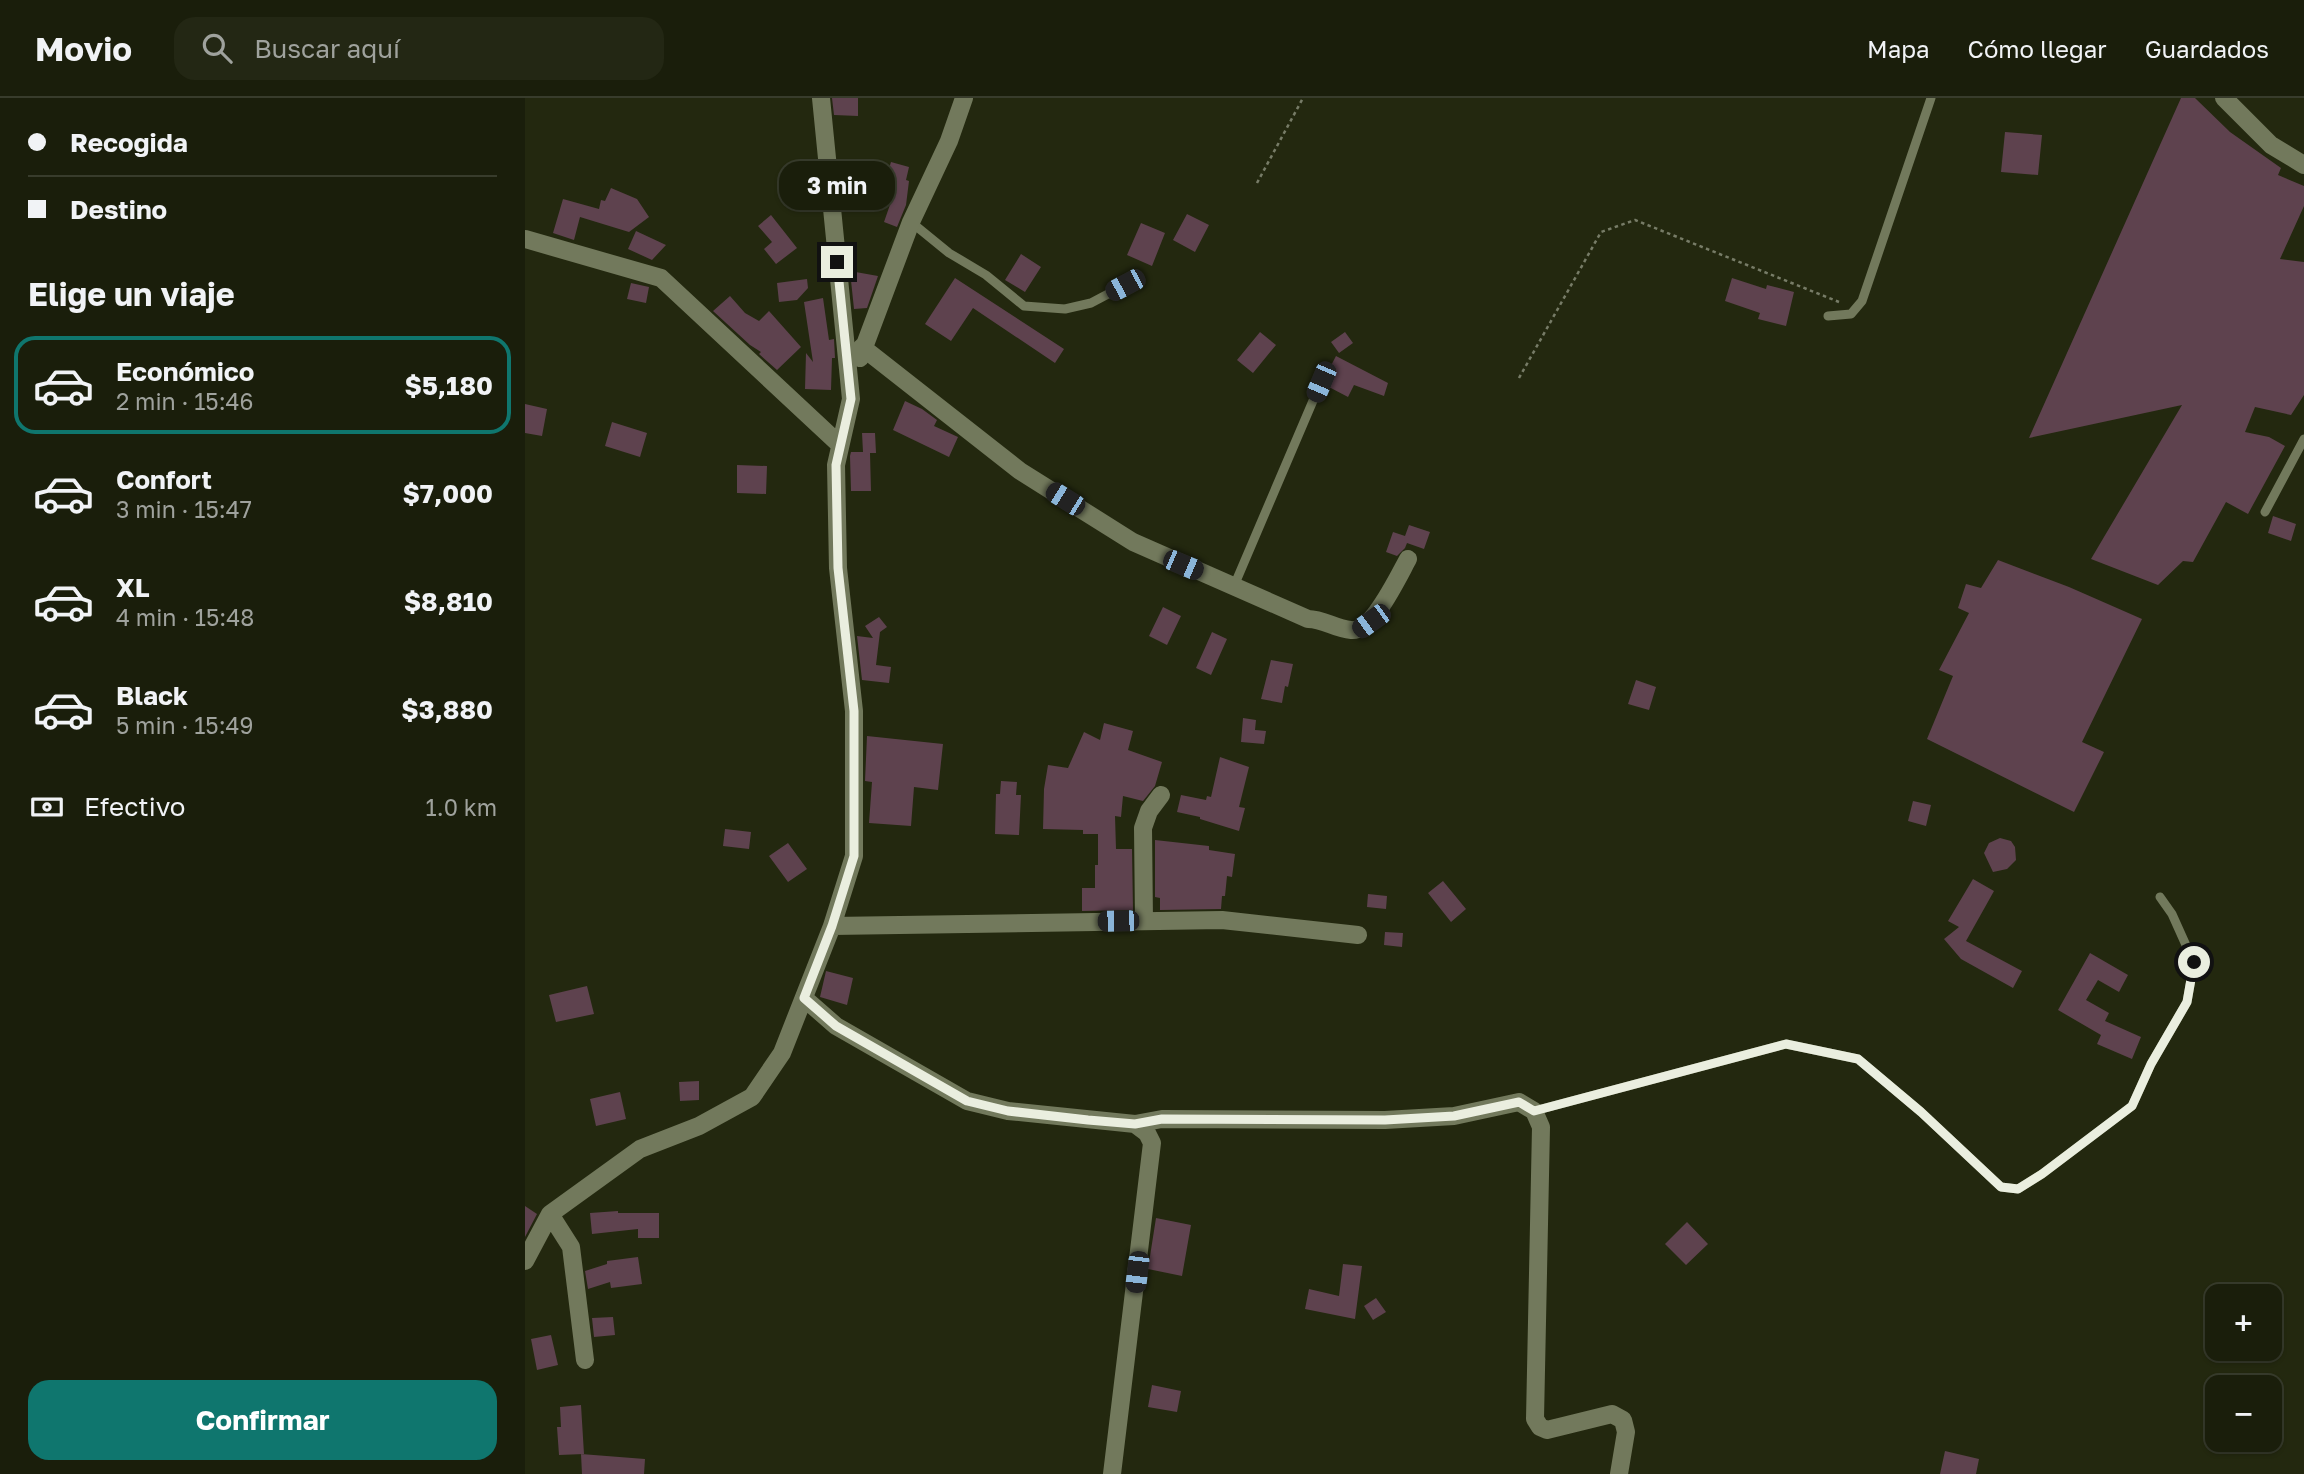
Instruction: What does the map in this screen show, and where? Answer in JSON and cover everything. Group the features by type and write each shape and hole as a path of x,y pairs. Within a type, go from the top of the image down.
{"street":[{"path":"821,98 851,399"},
{"path":"525,1261 550,1214 641,1149 699,1126 752,1097 782,1053 832,926 854,856 854,711 838,568 836,465 839,444 862,347 911,222 949,141 964,98"},
{"path":"2224,98 2271,145 2304,165"},
{"path":"525,239 661,278 839,444"},
{"path":"862,347 1020,471 1133,542 1308,619 1321,619 1348,630 1359,630 1371,621 1408,559"},
{"path":"1144,921 1143,828 1149,811 1161,795"},
{"path":"832,926 1222,920 1358,935"},
{"path":"804,998 836,1026 967,1101 1008,1111 1135,1124 1162,1119 1385,1120 1454,1116 1519,1102 1534,1111 1541,1127 1535,1419 1540,1427 1547,1430 1612,1414 1623,1420 1626,1432 1619,1474"},
{"path":"1112,1474 1152,1143 1147,1133 1135,1124"},
{"path":"550,1214 571,1247 585,1360"}],"lane":[{"path":"1828,316 1851,314 1862,301 1931,98"},
{"path":"911,222 949,253 986,275 1024,306 1065,309 1091,303 1125,285"},
{"path":"1234,586 1321,382"},
{"path":"2265,512 2304,439"},
{"path":"1534,1111 1786,1044 1858,1059 1921,1112 2001,1187 2018,1189 2132,1106 2151,1064 2187,1002 2194,962 2172,914 2160,897"}],"path":[{"path":"1257,183 1303,98"},
{"path":"1519,378 1601,232 1635,220 1856,309"}],"building":[{"path":"832,98 858,98 858,116 834,115"},
{"path":"2181,98 2195,98 2230,132 2281,168 2278,175 2304,186 2304,206 2280,259 2304,262 2304,395 2291,415 2255,407 2245,432 2269,437 2285,446 2248,514 2226,502 2193,562 2183,561 2158,585 2091,559 2182,405 2029,438"},
{"path":"2005,132 2042,135 2038,175 2001,172"},
{"path":"891,162 909,167 906,205 897,227 884,222 893,196 881,194"},
{"path":"611,188 637,199 649,217 629,232 580,217 574,240 553,233 563,199 599,209 601,200 605,201"},
{"path":"1187,214 1209,225 1195,252 1173,240"},
{"path":"771,215 797,248 776,264 764,249 772,242 758,226"},
{"path":"1141,223 1165,233 1152,266 1127,255"},
{"path":"636,231 666,245 652,260 628,249"},
{"path":"1021,254 1041,267 1025,292 1005,280"},
{"path":"850,271 878,276 867,308 854,309"},
{"path":"955,278 1064,349 1055,363 973,308 951,341 925,324"},
{"path":"1732,278 1766,289 1767,285 1794,292 1786,326 1758,319 1760,313 1725,301"},
{"path":"807,279 808,288 797,300 779,302 777,283"},
{"path":"631,283 649,287 646,303 627,299"},
{"path":"730,296 745,313 759,321 769,311 801,347 777,370 759,354 761,352 713,311"},
{"path":"823,298 829,340 834,339 835,358 832,358 831,390 805,389 806,353 813,362 804,302"},
{"path":"1260,332 1276,345 1253,373 1237,360"},
{"path":"1345,332 1353,343 1339,353 1331,342"},
{"path":"1336,356 1388,383 1384,396 1354,385 1348,397 1327,386 1325,377"},
{"path":"905,401 937,420 934,426 958,437 949,457 893,430"},
{"path":"525,404 547,409 542,436 525,433"},
{"path":"612,422 647,433 640,457 605,446"},
{"path":"862,433 875,433 876,453 870,453 871,491 851,491 850,456 851,452 863,452"},
{"path":"737,465 767,466 766,494 737,493"},
{"path":"2273,516 2296,524 2291,541 2268,533"},
{"path":"1409,525 1430,532 1424,549 1407,543 1397,556 1386,552 1393,532 1405,536"},
{"path":"1998,560 2142,619 2082,742 2104,752 2074,812 1927,739 1953,676 1939,670 1969,613 1958,608 1966,584 1981,588"},
{"path":"1163,607 1181,616 1167,645 1149,636"},
{"path":"879,617 887,627 880,632 876,665 891,667 889,683 862,680 857,636 873,638 865,626"},
{"path":"1212,632 1227,639 1211,675 1196,668"},
{"path":"1271,660 1293,664 1282,703 1261,699"},
{"path":"1636,680 1656,687 1649,710 1628,704"},
{"path":"1243,718 1256,720 1255,730 1266,731 1264,744 1241,742"},
{"path":"1104,723 1133,731 1128,750 1162,762 1155,786 1143,801 1123,796 1121,817 1115,816 1116,849 1132,849 1133,910 1082,911 1082,888 1095,888 1098,834 1083,834 1083,830 1043,829 1044,789 1048,765 1068,768 1084,732 1100,740"},
{"path":"867,736 943,744 938,790 914,787 911,826 869,823 872,782 865,781"},
{"path":"1220,757 1249,767 1239,807 1245,808 1239,831 1177,812 1181,795 1206,800 1207,796 1211,797"},
{"path":"1001,781 1017,782 1016,795 1021,795 1019,835 995,834 996,794 1000,794"},
{"path":"1913,801 1931,805 1926,826 1908,821"},
{"path":"725,829 751,832 749,849 723,846"},
{"path":"2000,838 2011,841 2015,847 2016,860 2007,869 1993,872 1984,853 1989,843"},
{"path":"1155,840 1209,846 1209,850 1235,854 1232,877 1227,876 1221,909 1160,910 1160,898 1155,897"},
{"path":"788,843 807,869 788,882 769,856"},
{"path":"1973,879 1994,891 1966,941 2022,971 2013,988 1961,959 1944,939 1959,927 1948,921"},
{"path":"1443,881 1466,909 1451,922 1428,893"},
{"path":"1368,894 1387,896 1386,909 1367,907"},
{"path":"1385,932 1403,933 1402,947 1384,945"},
{"path":"2090,953 2128,975 2119,992 2098,980 2086,1000 2109,1013 2105,1021 2141,1037 2132,1059 2097,1044 2101,1035 2058,1010"},
{"path":"826,971 853,978 847,1005 820,997"},
{"path":"587,986 594,1014 556,1022 549,995"},
{"path":"699,1081 699,1100 680,1101 679,1082"},
{"path":"620,1092 626,1119 596,1126 590,1099"},
{"path":"525,1206 537,1214 525,1237"},
{"path":"590,1213 659,1213 659,1238 638,1238 638,1229 592,1234"},
{"path":"1156,1218 1191,1225 1182,1276 1148,1269"},
{"path":"1687,1222 1708,1244 1686,1265 1665,1244"},
{"path":"638,1257 642,1284 611,1288 610,1282 588,1289 585,1271 607,1264 607,1261"},
{"path":"1343,1264 1362,1266 1355,1319 1305,1309 1309,1289 1339,1296"},
{"path":"1376,1298 1386,1312 1373,1320 1364,1306"},
{"path":"613,1317 615,1335 594,1337 592,1318"},
{"path":"551,1335 558,1365 537,1370 531,1339"},
{"path":"1152,1385 1181,1391 1177,1412 1148,1407"},
{"path":"581,1405 584,1454 559,1455 557,1427 561,1427 560,1407"},
{"path":"1945,1451 1979,1459 1976,1474 1940,1474"},
{"path":"581,1454 645,1459 644,1474 582,1474"}],"route":[{"path":"837,262 851,399 836,465 838,568 854,711 854,856 832,926 804,998 836,1026 967,1101 1008,1111 1135,1124 1162,1119 1385,1120 1454,1116 1519,1102 1534,1111 1786,1044 1858,1059 1921,1112 2001,1187 2018,1189 2132,1106 2151,1064 2187,1002 2194,962"}]}
